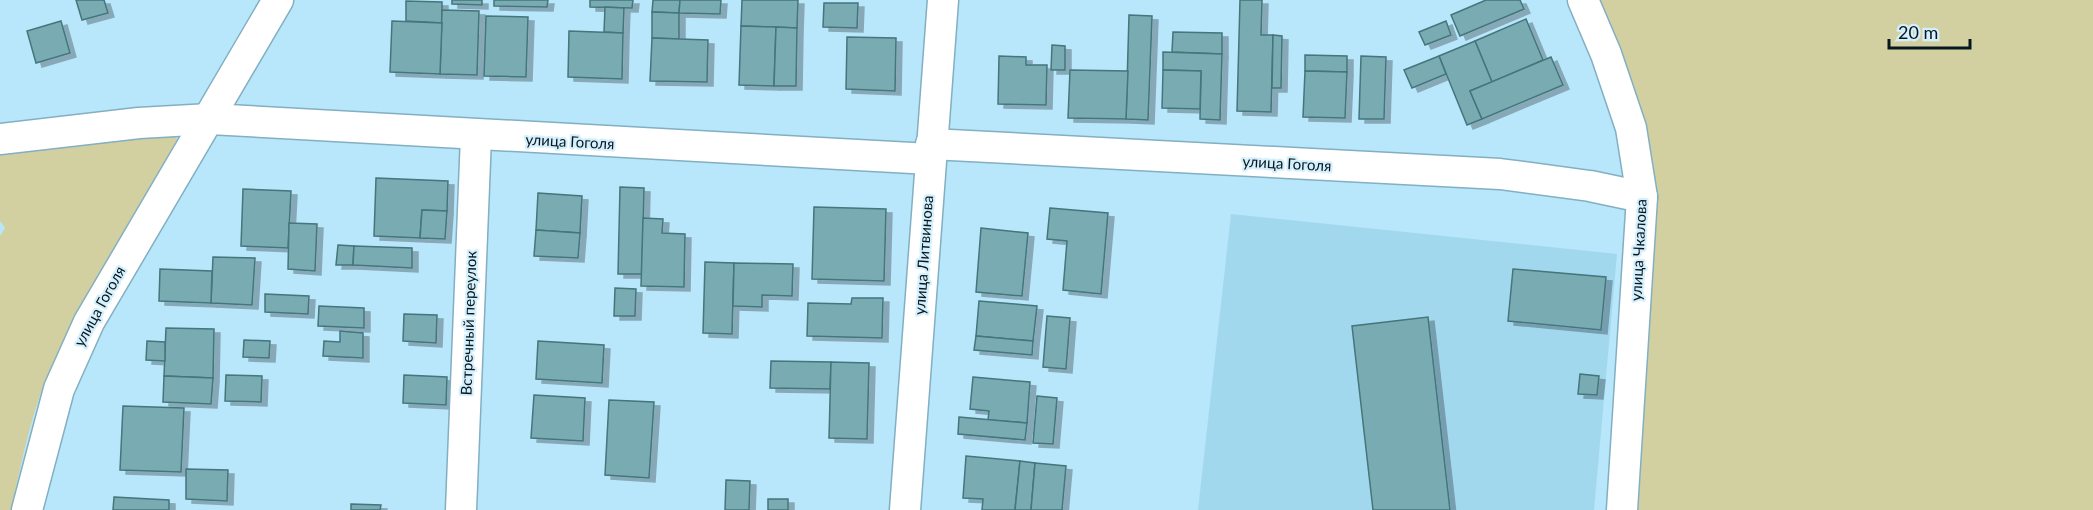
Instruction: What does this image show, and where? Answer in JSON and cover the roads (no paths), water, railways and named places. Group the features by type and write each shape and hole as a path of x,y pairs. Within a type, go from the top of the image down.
{"street":[{"name":"улица Гоголя","path":"27,510 59,389 72,357 109,285 210,119 278,0"},
{"name":"улица Литвинова","path":"906,510 930,152 943,0"},
{"name":"улица Чкалова","path":"1583,0 1606,54 1631,128 1642,197 1622,510"},
{"name":"улица Гоголя","path":"0,139 139,123 210,119 476,136 1500,174 1590,186 1642,197"},
{"name":"Встречный переулок","path":"461,510 476,136"}]}
